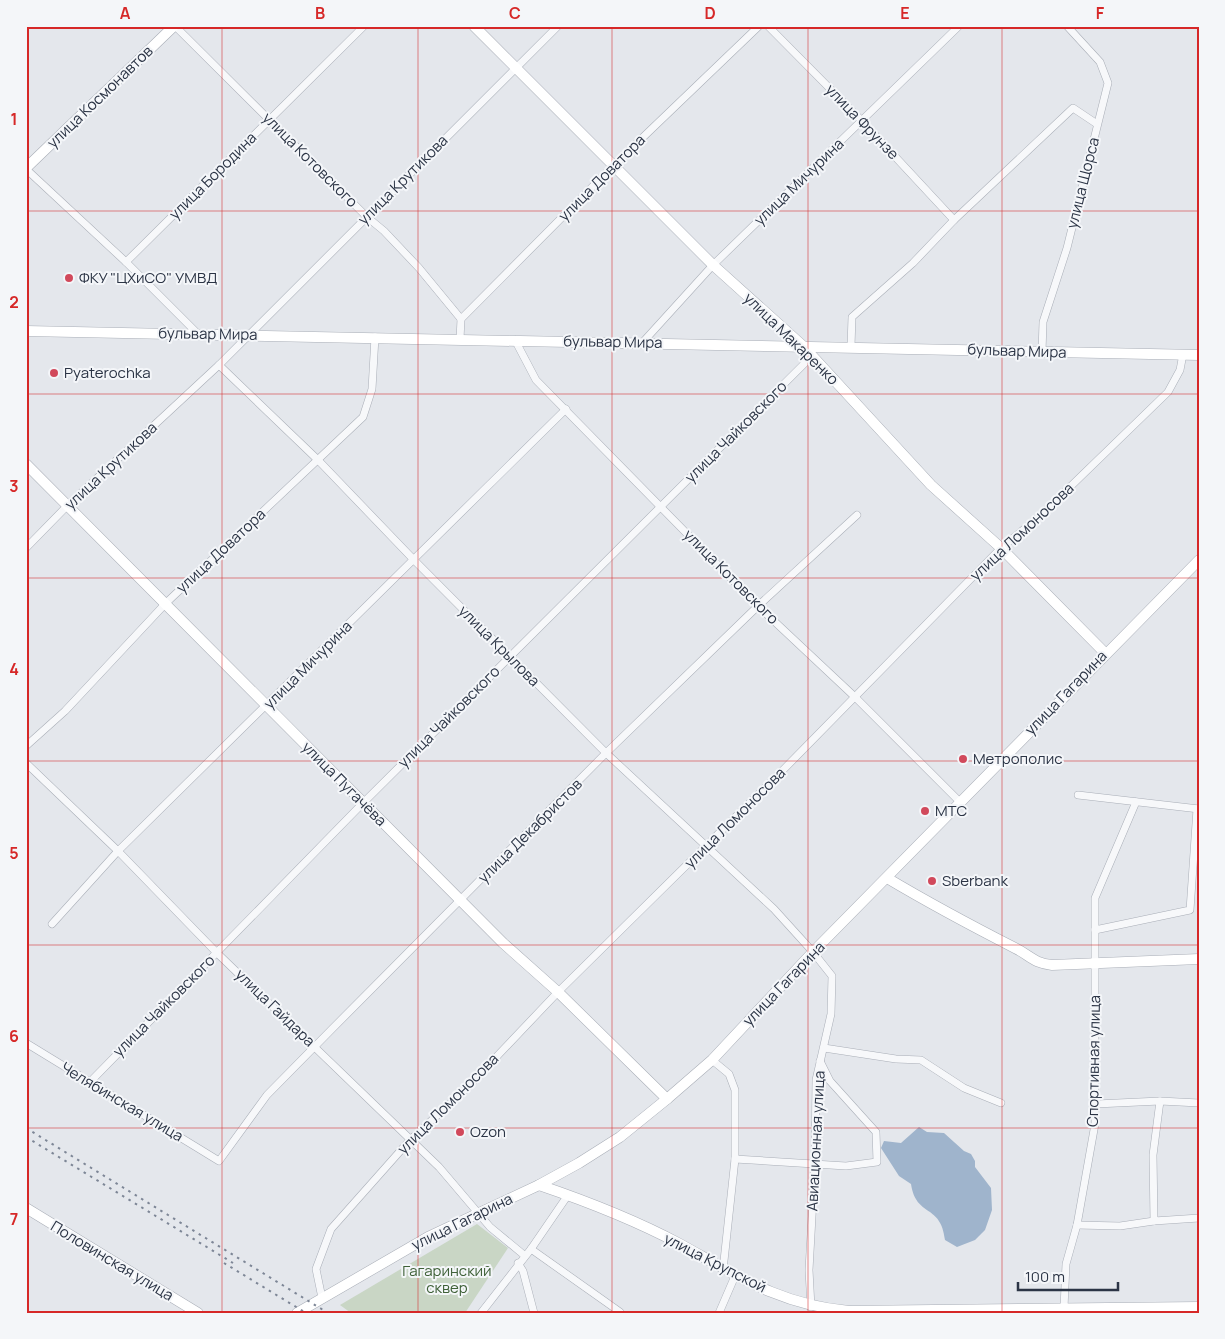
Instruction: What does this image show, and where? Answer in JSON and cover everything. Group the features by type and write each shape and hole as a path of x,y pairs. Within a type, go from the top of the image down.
{"street":[{"name":"улица Котовского","path":"174,26 367,217 390,237 461,319"},
{"name":"улица Космонавтов","path":"26,168 174,26"},
{"name":"улица Бородина","path":"126,262 364,26"},
{"name":"улица Макаренко","path":"474,26 713,265 803,346 932,485 1001,548 1106,653"},
{"name":"улица Крутикова","path":"250,335 558,26"},
{"name":"улица Доватора","path":"461,319 613,166 759,26"},
{"name":"улица Фрунзе","path":"768,26 862,120 954,220"},
{"name":"улица Мичурина","path":"643,342 713,265 959,26"},
{"name":"улица Щорса","path":"1042,352 1043,322 1067,248 1108,83 1105,73 1090,49 1067,26"},
{"path":"851,346 852,317 913,263 954,220 1073,108 1097,124"},
{"path":"26,168 126,262 198,334"},
{"path":"460,339 461,319"},
{"name":"бульвар Мира","path":"26,330 851,346 1199,355"},
{"path":"219,365 250,335"},
{"name":"улица Доватора","path":"26,746 65,711 166,602 363,418 372,389 375,337"},
{"name":"улица Котовского","path":"515,340 536,380 758,606 855,697 961,803"},
{"name":"улица Ломоносова","path":"322,1298 316,1268 331,1229 410,1140 463,1092 558,992 855,697 1001,548 1040,516 1168,392 1180,370 1183,354"},
{"name":"улица Чайковского","path":"90,1082 363,802 812,356"},
{"name":"улица Крутикова","path":"26,548 67,506 219,365"},
{"name":"улица Крылова","path":"219,365 318,460 414,560 606,753 774,909 813,952"},
{"name":"улица Мичурина","path":"52,924 118,851 566,410"},
{"name":"улица Пугачёва","path":"26,464 166,602 266,706 460,901 503,943 558,992 667,1099"},
{"name":"улица Декабристов","path":"219,1161 267,1095 606,753 758,606 856,515"},
{"name":"улица Гагарина","path":"297,1313 428,1237 539,1185 620,1137 667,1099 712,1060 813,952 1199,560"},
{"name":"улица Гайдара","path":"26,763 118,851 217,952 410,1140 462,1192 490,1227 524,1255"},
{"path":"1078,795 1198,809 1190,910 1095,930"},
{"name":"Спортивная улица","path":"1064,1308 1066,1264 1077,1225 1096,1104 1095,898 1136,802"},
{"path":"887,878 969,925 1020,950 1038,963 1199,959"},
{"name":"Авиационная улица","path":"811,1307 809,1270 815,1163 816,1080 831,1014 832,976 813,952"},
{"name":"Челябинская улица","path":"26,1043 219,1161"},
{"path":"824,1048 896,1059 920,1060 964,1088 1001,1103"},
{"path":"712,1060 729,1074 734,1084 735,1159 723,1270"},
{"path":"735,1159 846,1166 876,1162 876,1132 830,1081 820,1061"},
{"path":"1096,1104 1160,1101 1199,1103"},
{"path":"1154,1221 1153,1156 1160,1101"},
{"name":"улица Крупской","path":"539,1185 568,1195 679,1244 734,1276 811,1307 848,1311 1199,1307"},
{"path":"480,1313 524,1255 531,1249 568,1195"},
{"name":"Половинская улица","path":"26,1208 198,1313"},
{"path":"1077,1225 1120,1226 1154,1221 1199,1218"},
{"path":"531,1249 620,1312"},
{"path":"518,1264 523,1271 534,1313"},
{"path":"720,1313 734,1276"}],"green space":[{"name":"Гагаринский сквер","path":"477,1224 508,1248 465,1313 351,1313 340,1305"}],"water":[{"path":"919,1127 927,1132 944,1133 964,1151 971,1154 975,1161 975,1167 991,1188 992,1210 985,1230 975,1240 957,1247 945,1240 943,1228 939,1220 918,1202 911,1184 899,1176 881,1148 884,1141 901,1143"}],"railway":[{"path":"26,1128 328,1313"},
{"path":"26,1137 233,1263"},
{"path":"224,1263 306,1313"}],"place":[{"name":"ФКУ \"ЦХиСО\" УМВД","path":"69,278"},
{"name":"Pyaterochka","path":"54,373"},
{"name":"Метрополис","path":"963,759"},
{"name":"МТС","path":"925,811"},
{"name":"Sberbank","path":"932,881"},
{"name":"Ozon","path":"460,1132"}]}
